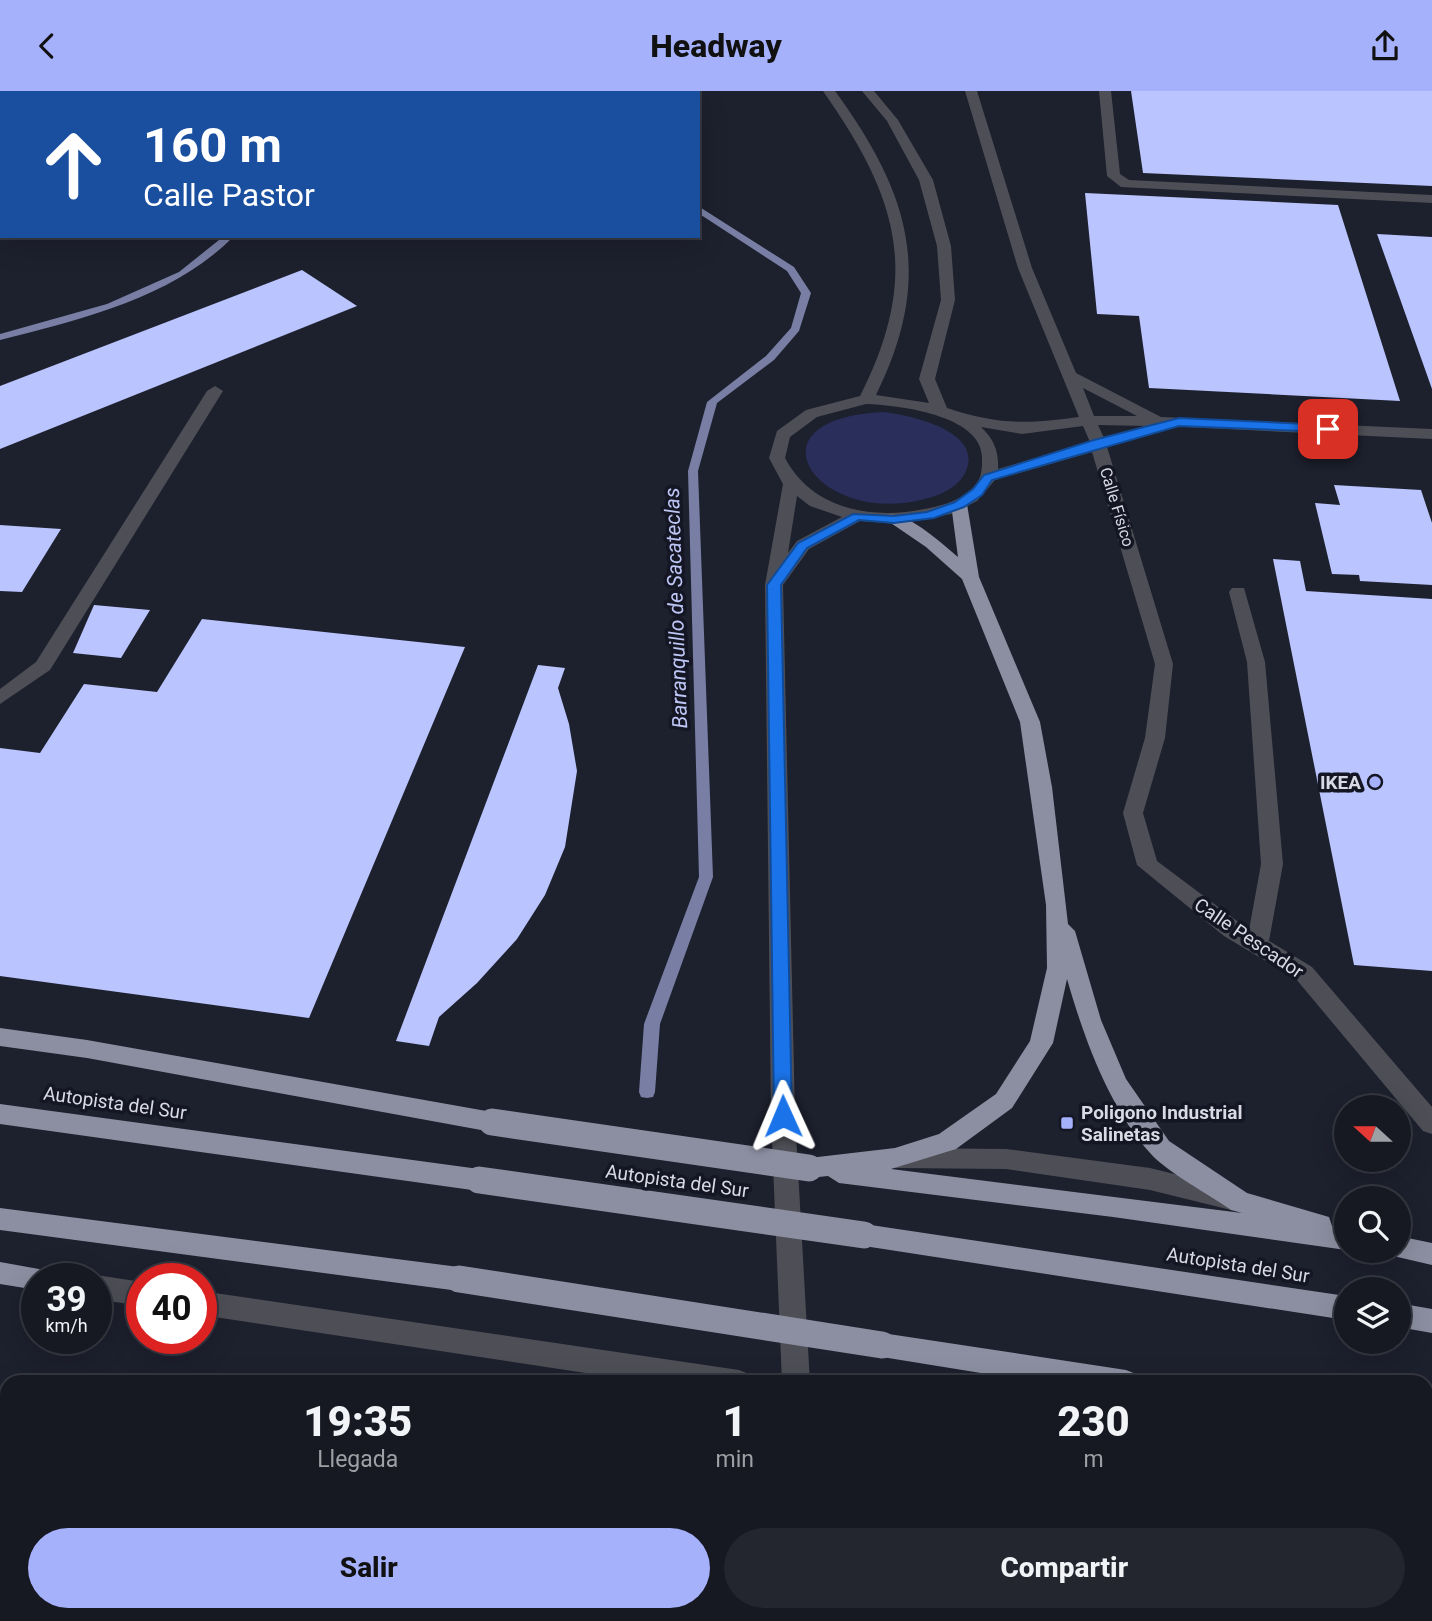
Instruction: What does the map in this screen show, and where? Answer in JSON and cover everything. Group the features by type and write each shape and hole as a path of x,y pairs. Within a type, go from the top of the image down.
{"highway":[{"path":"809,1168 894,1158 947,1142 1004,1101 1041,1043 1058,968 1057,905 1042,787 1030,722 970,577 959,504"},
{"path":"894,519 932,543 970,577"},
{"path":"1057,905 1090,1020 1116,1083 1160,1148 1240,1202 1334,1229"},
{"path":"0,1037 87,1049 492,1122 835,1172 1114,1206 1334,1238"},
{"name":"Autopista del Sur","path":"0,1114 864,1235 1334,1306"},
{"path":"0,1219 459,1279 1075,1375"},
{"path":"1411,1250 1432,1254"},
{"path":"0,1273 21,1277"},
{"path":"1411,1317 1432,1321"}],"street":[{"path":"829,91 860,136 884,181 901,255 902,302 886,359 866,399"},
{"path":"868,91 892,120 926,180 944,246 948,300 928,379 940,410"},
{"name":"Calle Físico","path":"971,91 1025,268 1098,443 1164,664 1156,738 1133,813"},
{"path":"1105,91 1114,176 1126,184 1432,199"},
{"path":"1069,375 1171,422"},
{"path":"0,698 43,666 215,391"},
{"path":"866,399 917,403 940,410 960,419 976,432 987,445 991,461 988,477 977,492 959,504 930,515 894,519 857,516 819,504 790,486 778,467 777,447 787,429 807,414 834,404 866,399"},
{"path":"960,419 1022,429 1088,420 1432,434"},
{"path":"988,477 1171,422"},
{"path":"790,486 774,585 783,1116 796,1375"},
{"path":"774,585 803,545 857,516"},
{"path":"1238,592 1256,662 1272,864 1257,945"},
{"name":"Calle Pescador","path":"1133,813 1148,866 1232,930 1304,973 1432,1124"},
{"path":"894,1158 1006,1159 1150,1179 1240,1202"},
{"path":"0,1281 21,1280"},
{"path":"217,1305 687,1375"}],"shaded area":[{"path":"883,412 926,422 955,436 965,446 969,458 962,479 952,488 934,496 883,504 851,498 826,485 810,468 806,450 815,432 840,419"}],"building":[{"path":"1131,91 1432,91 1432,186 1143,173"},
{"path":"1085,193 1338,205 1400,401 1149,388 1139,316 1097,314"},
{"path":"1377,234 1432,237 1432,389"},
{"path":"302,270 357,306 0,449 0,386"},
{"path":"1334,485 1421,490 1432,523 1432,585 1360,581 1359,575 1332,574 1315,503 1340,505"},
{"path":"0,525 61,529 22,592 0,591"},
{"name":"IKEA","path":"1273,559 1300,561 1306,591 1432,599 1432,971 1354,965"},
{"path":"94,605 150,610 121,658 73,653"},
{"path":"202,619 465,647 309,1018 0,976 0,748 40,753 84,684 157,692"},
{"path":"538,665 565,668 558,688 569,724 577,771 565,847 545,895 517,939 477,983 439,1017 429,1046 396,1041"}],"waterway":[{"name":"Barranquillo de Sacateclas","path":"647,1092 652,1024 706,877 693,471 712,402 770,358 796,329 806,293 791,269 700,210"},
{"path":"0,337 110,306 182,274 227,238"}],"place":[{"name":"IKEA","path":"1375,782"},
{"name":"Poligono Industrial Salinetas","path":"1067,1123"}],"route":[{"path":"783,1116 774,585 803,545 830,528 857,516 894,519 930,515 959,504 977,492 988,477 1098,443 1179,422 1328,429"}]}
